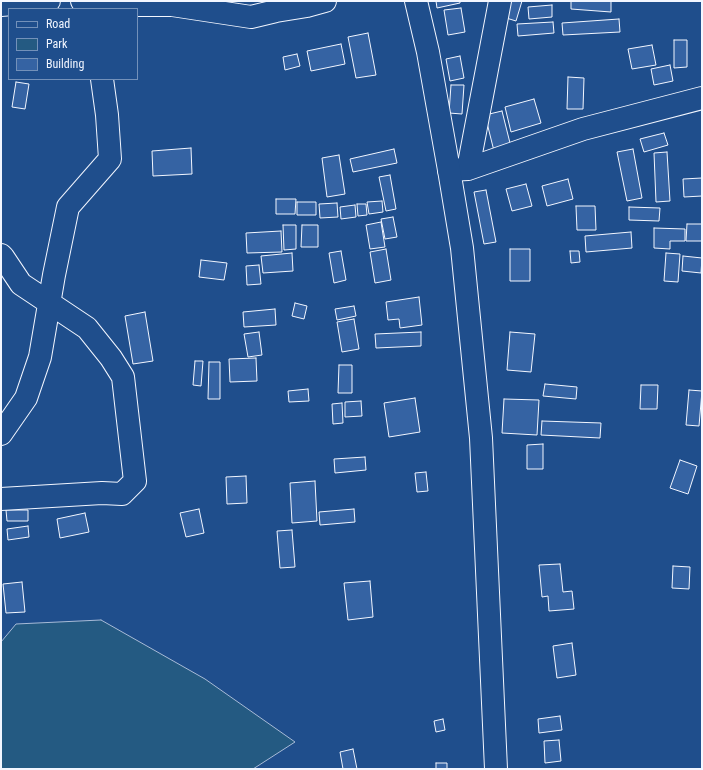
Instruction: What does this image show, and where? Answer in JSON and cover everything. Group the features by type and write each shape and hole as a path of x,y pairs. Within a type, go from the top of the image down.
{"main road":[{"path":"1,5 49,1"},
{"path":"82,1 102,8"},
{"path":"120,8 135,5 172,5 251,17 325,1"},
{"path":"416,1 459,169 462,248 481,438 496,769"},
{"path":"459,169 500,1"},
{"path":"1,434 26,398 40,358 54,275 68,206 110,159 107,115 102,80"},
{"path":"459,169 583,129 702,98"},
{"path":"1,256 22,284 87,328 111,358 123,377 135,482 122,494 102,493 1,499"}],"green space":[{"path":"101,620 205,679 295,742 253,769 1,769 1,642 16,624"}],"building":[{"path":"436,1 460,1 460,3 437,8"},
{"path":"507,1 522,1 516,21 503,17"},
{"path":"571,1 611,1 611,12 571,9"},
{"path":"552,5 552,17 529,19 528,7"},
{"path":"461,8 465,32 448,35 444,10"},
{"path":"619,19 620,32 563,35 562,23"},
{"path":"553,22 554,33 518,36 517,24"},
{"path":"368,33 376,75 356,78 348,37"},
{"path":"674,40 687,40 687,67 674,68"},
{"path":"341,44 345,64 311,71 307,51"},
{"path":"652,45 656,65 632,69 628,49"},
{"path":"297,54 300,66 285,70 283,57"},
{"path":"460,56 464,78 450,81 446,59"},
{"path":"670,65 673,81 654,85 651,69"},
{"path":"568,77 584,78 583,109 567,109"},
{"path":"16,82 29,84 25,109 12,107"},
{"path":"451,85 464,85 462,114 449,113"},
{"path":"534,99 541,123 511,132 505,107"},
{"path":"502,111 511,147 494,151 485,115"},
{"path":"664,133 668,145 644,152 640,139"},
{"path":"191,148 192,174 153,176 152,151"},
{"path":"394,149 397,163 353,172 350,159"},
{"path":"633,149 642,198 627,201 617,152"},
{"path":"667,152 670,201 656,202 654,153"},
{"path":"339,155 345,194 327,197 322,158"},
{"path":"390,175 396,209 386,211 379,177"},
{"path":"702,178 702,196 684,197 683,179"},
{"path":"568,179 573,199 547,206 542,186"},
{"path":"526,184 532,206 512,211 506,189"},
{"path":"486,190 496,242 484,244 474,192"},
{"path":"276,199 296,199 295,214 276,214"},
{"path":"382,201 383,212 369,214 367,202"},
{"path":"297,202 316,202 316,215 297,215"},
{"path":"337,203 338,217 320,218 319,204"},
{"path":"357,204 366,204 367,215 358,216"},
{"path":"355,205 356,217 341,219 340,207"},
{"path":"576,206 595,206 596,230 577,230"},
{"path":"629,207 660,208 659,221 629,220"},
{"path":"393,217 397,237 385,239 381,219"},
{"path":"381,222 385,247 370,249 366,225"},
{"path":"687,224 702,224 702,241 686,241"},
{"path":"283,225 296,225 296,249 284,250"},
{"path":"302,225 318,225 318,247 301,247"},
{"path":"654,228 685,229 685,241 670,241 670,249 654,248"},
{"path":"281,231 282,252 247,253 246,233"},
{"path":"631,232 632,248 586,252 585,236"},
{"path":"386,249 391,280 375,283 370,252"},
{"path":"510,249 530,249 530,281 510,281"},
{"path":"341,251 346,280 334,283 329,253"},
{"path":"570,251 579,251 580,262 571,263"},
{"path":"292,253 293,271 263,273 261,256"},
{"path":"666,253 680,254 678,282 664,281"},
{"path":"683,256 702,258 701,273 682,271"},
{"path":"201,260 227,263 224,280 199,277"},
{"path":"259,265 261,284 247,285 246,266"},
{"path":"419,297 422,325 400,328 399,319 388,320 386,302"},
{"path":"295,303 307,306 304,319 292,316"},
{"path":"354,306 356,316 337,320 335,309"},
{"path":"275,309 276,325 244,327 243,312"},
{"path":"145,312 153,361 133,364 125,316"},
{"path":"354,319 359,349 342,352 337,322"},
{"path":"259,332 262,355 248,357 244,334"},
{"path":"421,332 421,346 376,348 375,334"},
{"path":"510,332 535,334 531,372 507,370"},
{"path":"256,358 257,381 230,382 229,359"},
{"path":"195,361 203,361 201,386 193,385"},
{"path":"209,362 220,362 220,399 208,399"},
{"path":"339,365 352,365 352,393 338,393"},
{"path":"545,384 577,387 576,399 543,396"},
{"path":"641,385 658,385 657,409 640,409"},
{"path":"308,389 309,401 289,402 288,391"},
{"path":"689,390 702,391 699,426 686,425"},
{"path":"415,398 420,432 389,437 384,403"},
{"path":"504,399 539,400 537,435 502,433"},
{"path":"361,401 362,416 345,417 345,402"},
{"path":"342,403 343,423 333,424 332,404"},
{"path":"542,421 601,423 600,438 541,435"},
{"path":"543,444 543,469 527,469 527,445"},
{"path":"365,457 366,470 335,473 334,459"},
{"path":"680,460 697,466 688,494 670,488"},
{"path":"426,472 428,491 417,492 415,473"},
{"path":"246,476 247,503 227,504 226,477"},
{"path":"315,481 317,521 292,523 290,483"},
{"path":"199,509 204,533 186,537 180,513"},
{"path":"354,509 355,522 320,525 319,512"},
{"path":"6,510 28,510 28,521 7,521"},
{"path":"85,513 89,532 60,538 57,519"},
{"path":"28,526 29,537 8,540 7,529"},
{"path":"292,530 295,567 280,568 277,531"},
{"path":"560,564 563,592 572,591 574,609 549,611 548,596 542,597 539,565"},
{"path":"673,566 690,567 689,589 672,588"},
{"path":"370,581 373,617 348,620 344,583"},
{"path":"22,582 25,612 6,613 3,584"},
{"path":"572,643 576,675 557,678 553,646"},
{"path":"560,716 562,730 539,733 538,719"},
{"path":"443,719 445,730 436,732 434,721"},
{"path":"559,740 561,761 545,763 544,741"},
{"path":"353,749 357,769 343,769 340,752"},
{"path":"436,763 447,763 447,769 436,769"}]}
